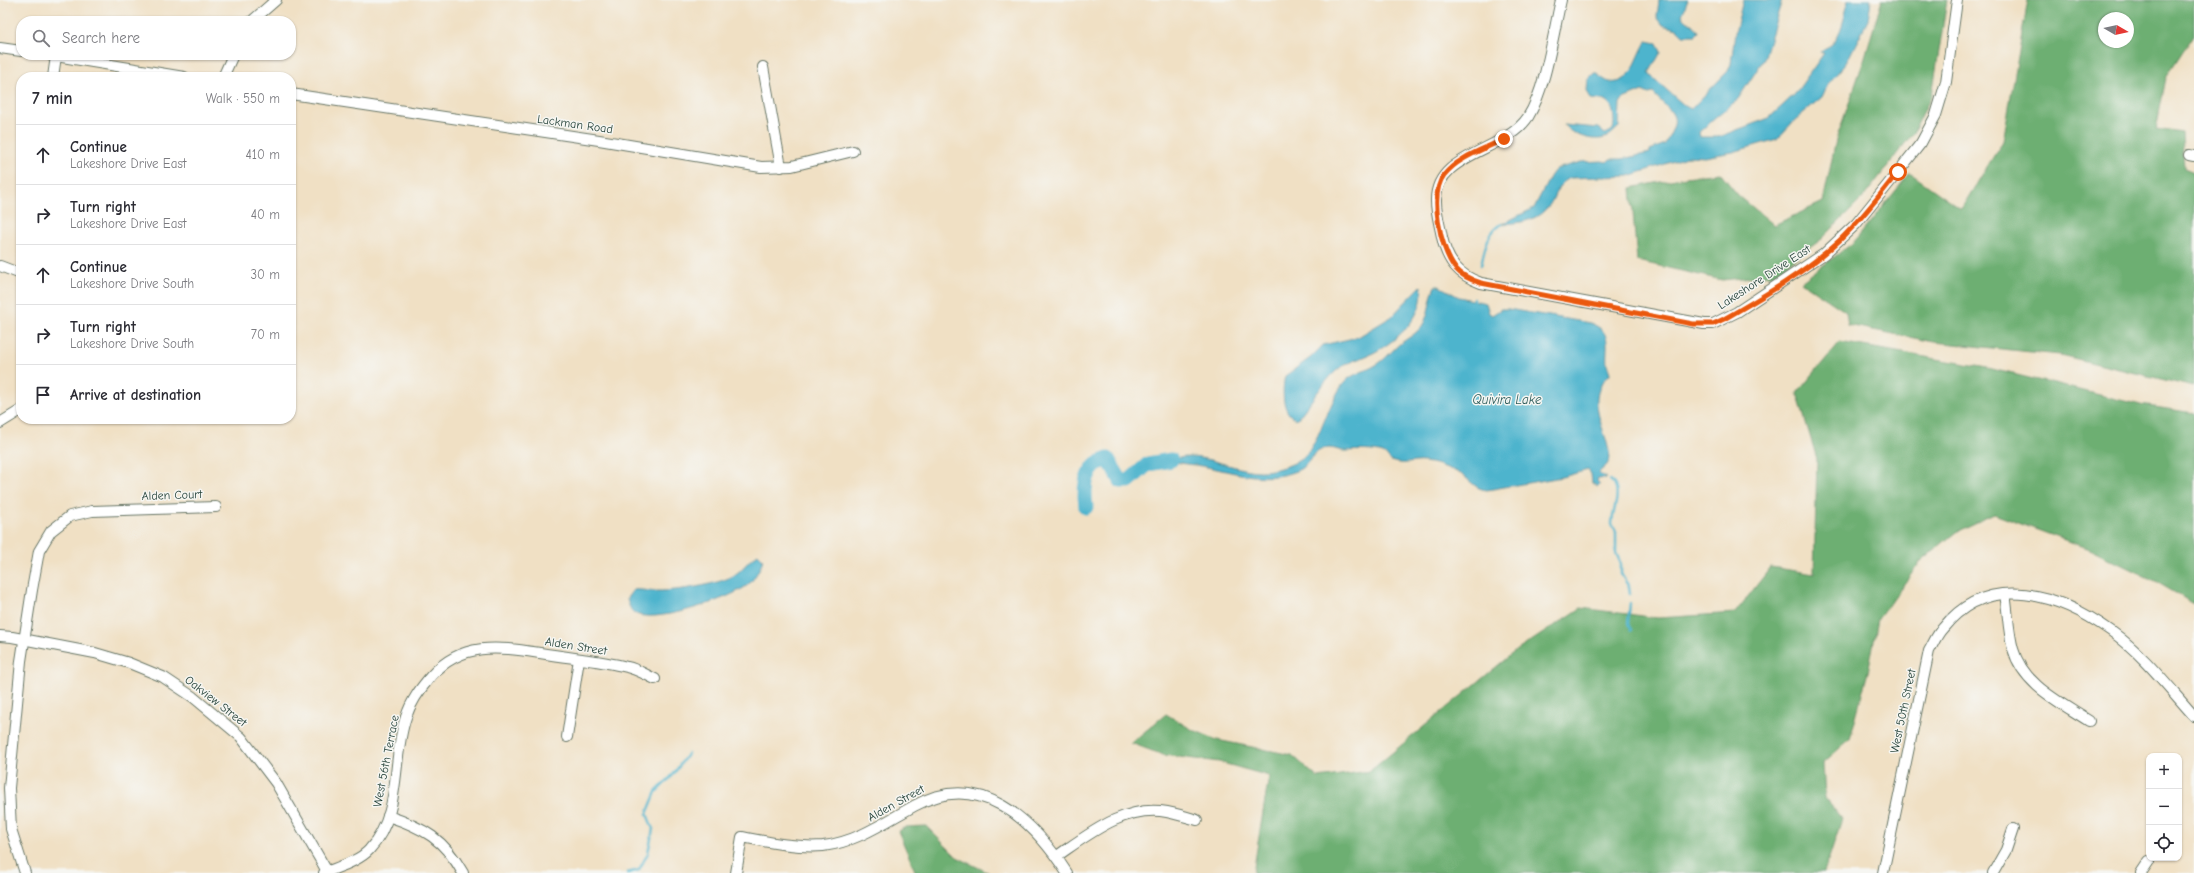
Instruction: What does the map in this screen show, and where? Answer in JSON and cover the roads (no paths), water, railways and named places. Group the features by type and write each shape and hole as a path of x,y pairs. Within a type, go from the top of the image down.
{"street":[{"path":"258,16 276,0"},
{"name":"Lakeshore Drive East","path":"1561,0 1540,91 1533,107 1518,129 1504,139 1454,165 1444,175 1439,185 1436,201 1444,247 1455,268 1471,280 1494,286 1693,324 1713,324 1738,312 1824,254 1856,224 1921,143 1936,115 1941,101 1957,0"},
{"path":"0,48 16,50"},
{"path":"53,60 53,72"},
{"path":"78,60 153,72"},
{"path":"225,72 231,60"},
{"path":"763,67 781,167"},
{"name":"Lackman Road","path":"296,95 599,140 761,167 792,166 853,151"},
{"path":"0,266 16,272"},
{"path":"0,423 16,413"},
{"name":"Alden Court","path":"24,873 11,829 9,788 24,639 40,551 51,531 63,520 78,513 216,507"},
{"name":"West 50th Street","path":"1883,873 1929,651 1943,628 1966,608 1983,599 2005,594 2022,593 2042,596 2062,603 2112,631 2139,655 2194,716"},
{"path":"2005,594 2013,648 2020,667 2031,681 2089,721"},
{"name":"Oakview Street","path":"0,636 24,639 95,653 129,663 162,677 193,697 241,737 276,783 327,872"},
{"name":"Alden Street","path":"491,649 507,648 628,667 655,679"},
{"name":"West 56th Terrace","path":"327,872 369,851 382,832 388,816 405,718 416,694 433,674 453,656 475,650 491,649"},
{"path":"567,737 579,659"},
{"name":"Alden Street","path":"736,873 742,837 786,845 823,846 866,833 935,796 960,793 991,800 1026,821 1056,856 1067,873"},
{"path":"1056,856 1112,820 1137,812 1166,811 1197,820"},
{"path":"388,816 413,824 428,832 454,858 463,873"},
{"path":"1993,873 2006,850 2013,829"},
{"path":"2141,873 2149,862"}],"water":[{"path":"1659,0 1688,0 1682,15 1699,32 1696,35 1683,35 1677,29 1663,25 1657,17"},
{"path":"1743,0 1782,0 1764,59 1738,99 1699,132 1700,137 1718,137 1769,118 1795,94 1824,53 1820,52 1835,41 1846,12 1848,0 1871,0 1868,20 1846,63 1828,84 1822,97 1795,120 1777,139 1733,152 1705,157 1689,156 1629,176 1570,178 1561,185 1546,209 1536,217 1526,221 1502,224 1534,208 1551,175 1556,169 1581,162 1607,162 1610,159 1622,159 1650,153 1650,150 1665,144 1673,127 1674,116 1653,93 1649,94 1642,91 1623,99 1620,103 1619,127 1610,135 1602,139 1578,135 1567,129 1564,125 1598,128 1605,134 1613,129 1613,110 1605,101 1591,99 1587,91 1588,79 1594,73 1610,82 1618,82 1624,79 1633,68 1643,46 1647,41 1657,43 1661,52 1649,73 1685,106 1691,109 1728,71 1731,64 1735,33"},
{"path":"1421,286 1422,296 1420,306 1409,325 1393,341 1384,347 1365,357 1350,362 1336,371 1325,382 1297,419 1292,417 1285,407 1283,388 1285,376 1310,358 1323,345 1358,337 1391,317"},
{"name":"Quivira Lake","path":"1435,286 1439,286 1459,297 1486,303 1489,313 1492,315 1501,309 1508,309 1590,323 1602,331 1607,340 1607,365 1610,374 1602,384 1598,393 1597,404 1598,414 1610,458 1607,465 1598,473 1606,478 1598,479 1597,482 1600,485 1598,487 1592,483 1591,474 1588,470 1562,477 1487,490 1478,487 1461,474 1436,464 1425,462 1397,463 1389,459 1385,454 1365,450 1345,451 1329,448 1323,449 1315,454 1301,469 1285,475 1262,477 1180,463 1171,460 1184,457 1196,457 1247,470 1259,471 1272,470 1291,465 1298,461 1307,453 1313,444 1338,391 1344,383 1351,377 1379,363 1401,343 1420,329 1427,317"},
{"path":"758,554 763,559 760,568 750,583 728,596 692,609 656,616 642,616 633,612 630,607 627,598 633,590 675,590 717,582 733,576"}],"waterway":[{"path":"1481,265 1485,248 1490,236 1493,231 1502,224"},
{"path":"1086,507 1085,492 1087,478 1094,466 1100,462 1108,459 1121,481 1129,481 1148,464 1171,460"},
{"path":"1610,480 1614,484 1617,495 1612,519 1612,524 1616,532 1616,553 1621,564 1621,574 1629,587 1630,594"},
{"path":"1630,603 1628,623 1631,630"},
{"path":"627,873 639,870 648,853 653,829 647,814 656,792 673,775 688,753"}]}
